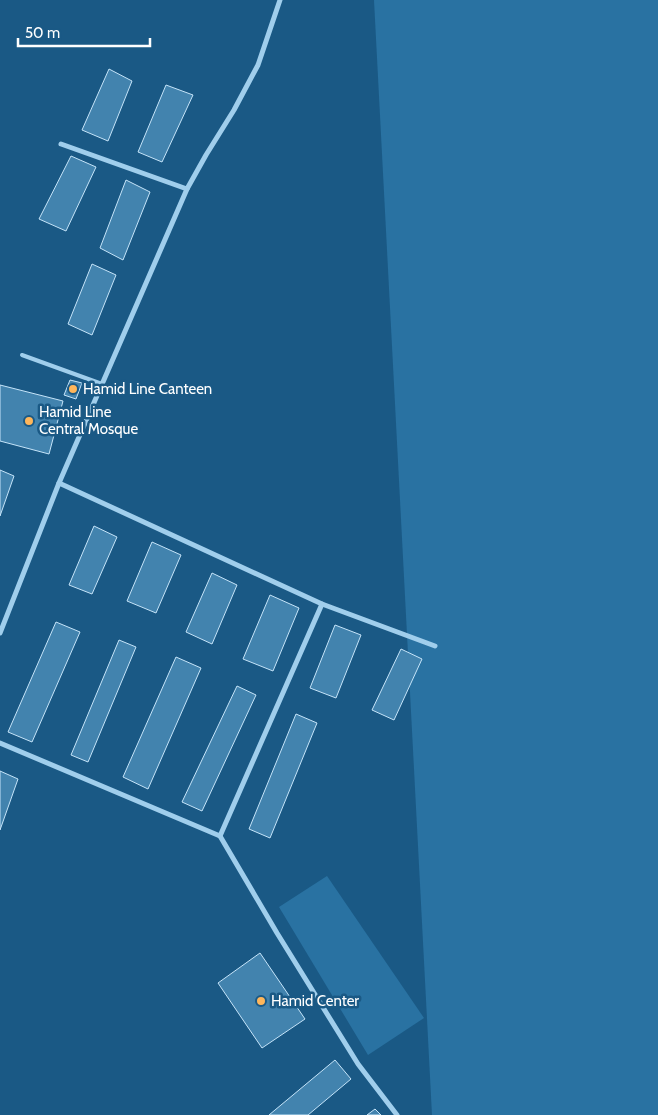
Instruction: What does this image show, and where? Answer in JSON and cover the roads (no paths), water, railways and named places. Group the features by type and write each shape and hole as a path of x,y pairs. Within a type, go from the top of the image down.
{"street":[{"path":"0,633 60,482 187,190 258,65 280,0"},
{"path":"61,144 187,190"},
{"path":"60,482 322,604 435,646"},
{"path":"220,836 322,604"},
{"path":"0,744 220,836 358,1064 397,1115"}],"lane":[{"path":"22,355 102,384"}],"place":[{"name":"Hamid Line Canteen","path":"73,389"},
{"name":"Hamid Line Central Mosque","path":"29,421"},
{"name":"Hamid Center","path":"261,1001"}]}
